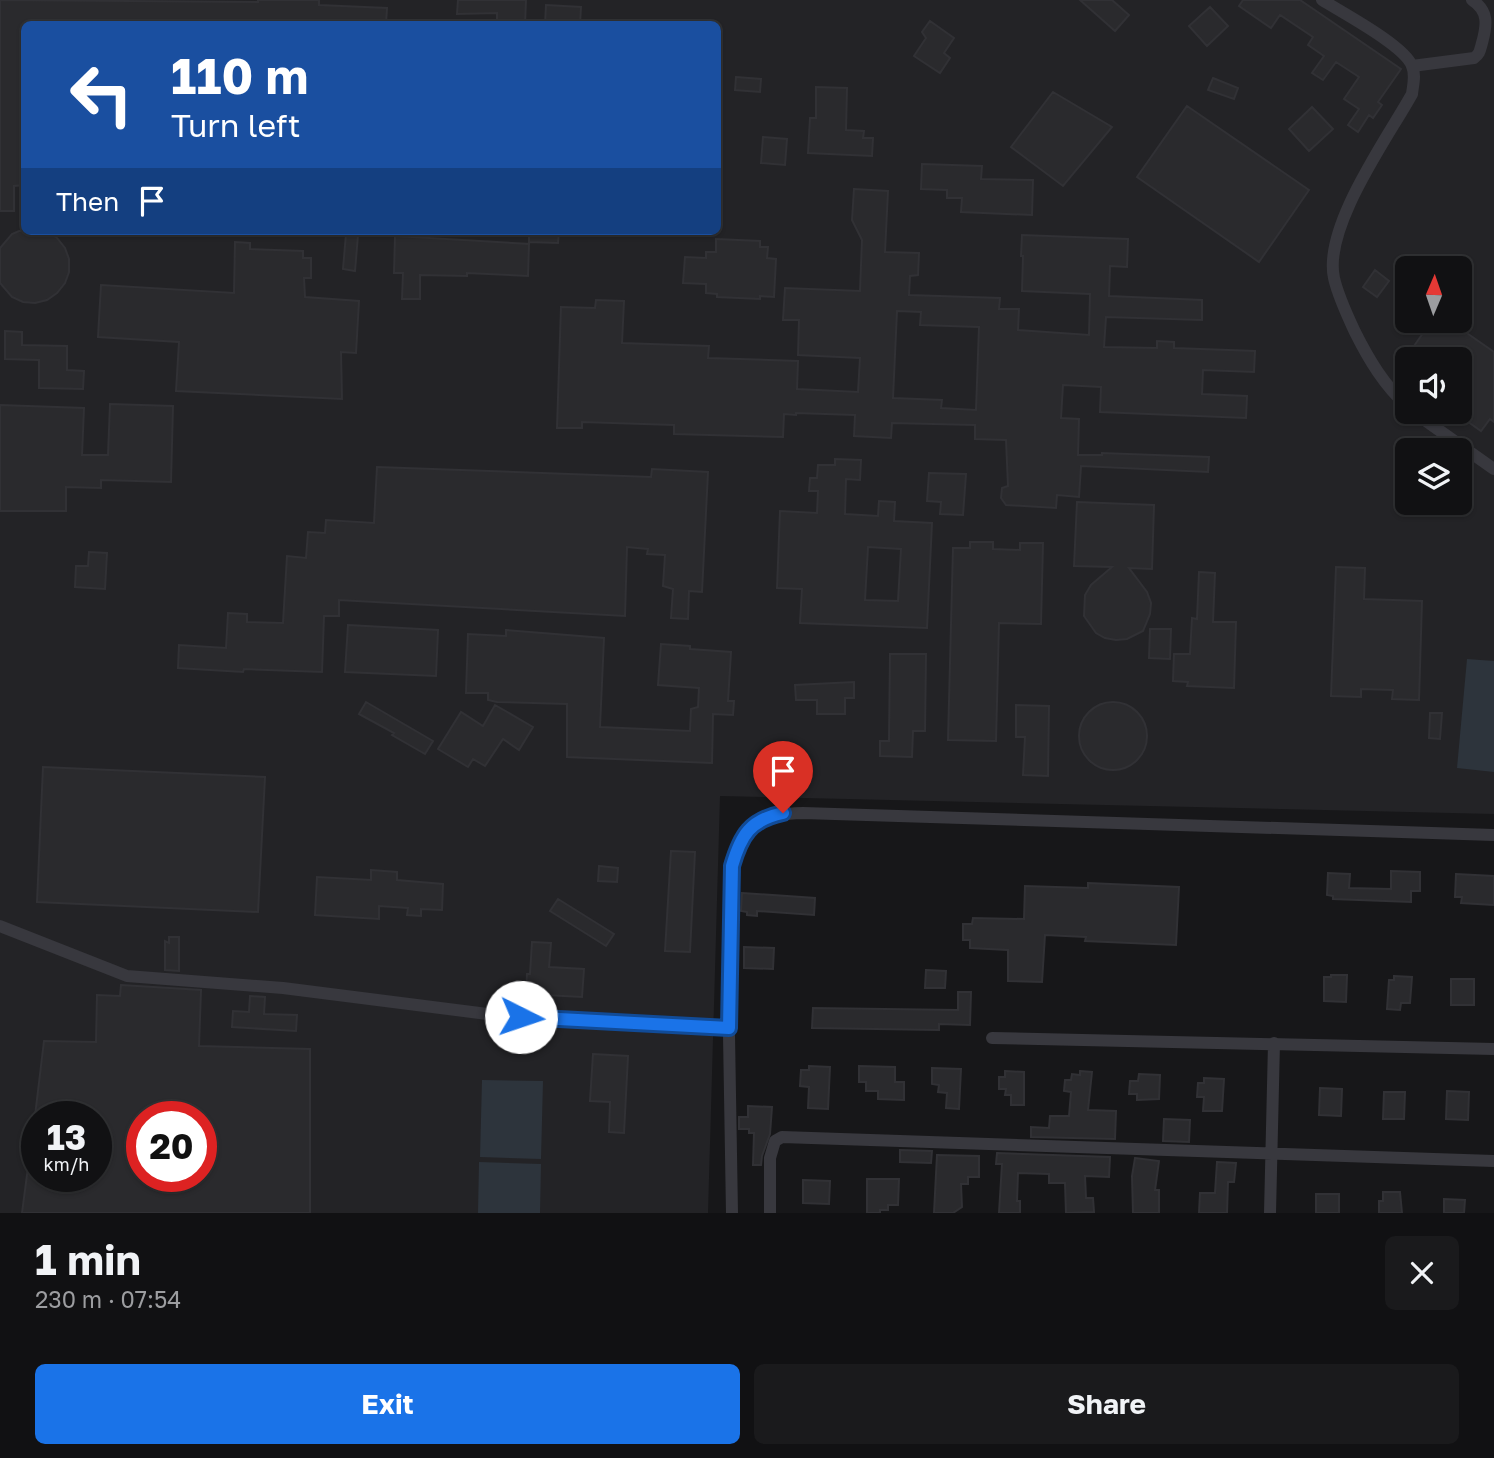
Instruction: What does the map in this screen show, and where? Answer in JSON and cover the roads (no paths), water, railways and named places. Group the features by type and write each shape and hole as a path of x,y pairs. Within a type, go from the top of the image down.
{"street":[{"path":"1322,0 1397,48 1412,66 1412,94 1343,216 1333,246 1332,262 1338,293 1363,347 1395,395"},
{"path":"1412,66 1474,58 1479,55 1487,27 1483,10 1472,0"},
{"path":"1430,424 1494,469"},
{"path":"732,1213 729,1028 732,866 738,845 745,833 769,816 783,813 817,813 1494,835"},
{"path":"0,926 127,976 283,988 486,1014 729,1028"},
{"path":"992,1038 1494,1049"},
{"path":"1270,1213 1274,1043"},
{"path":"770,1213 770,1158 775,1141 782,1137 1494,1161"}]}
